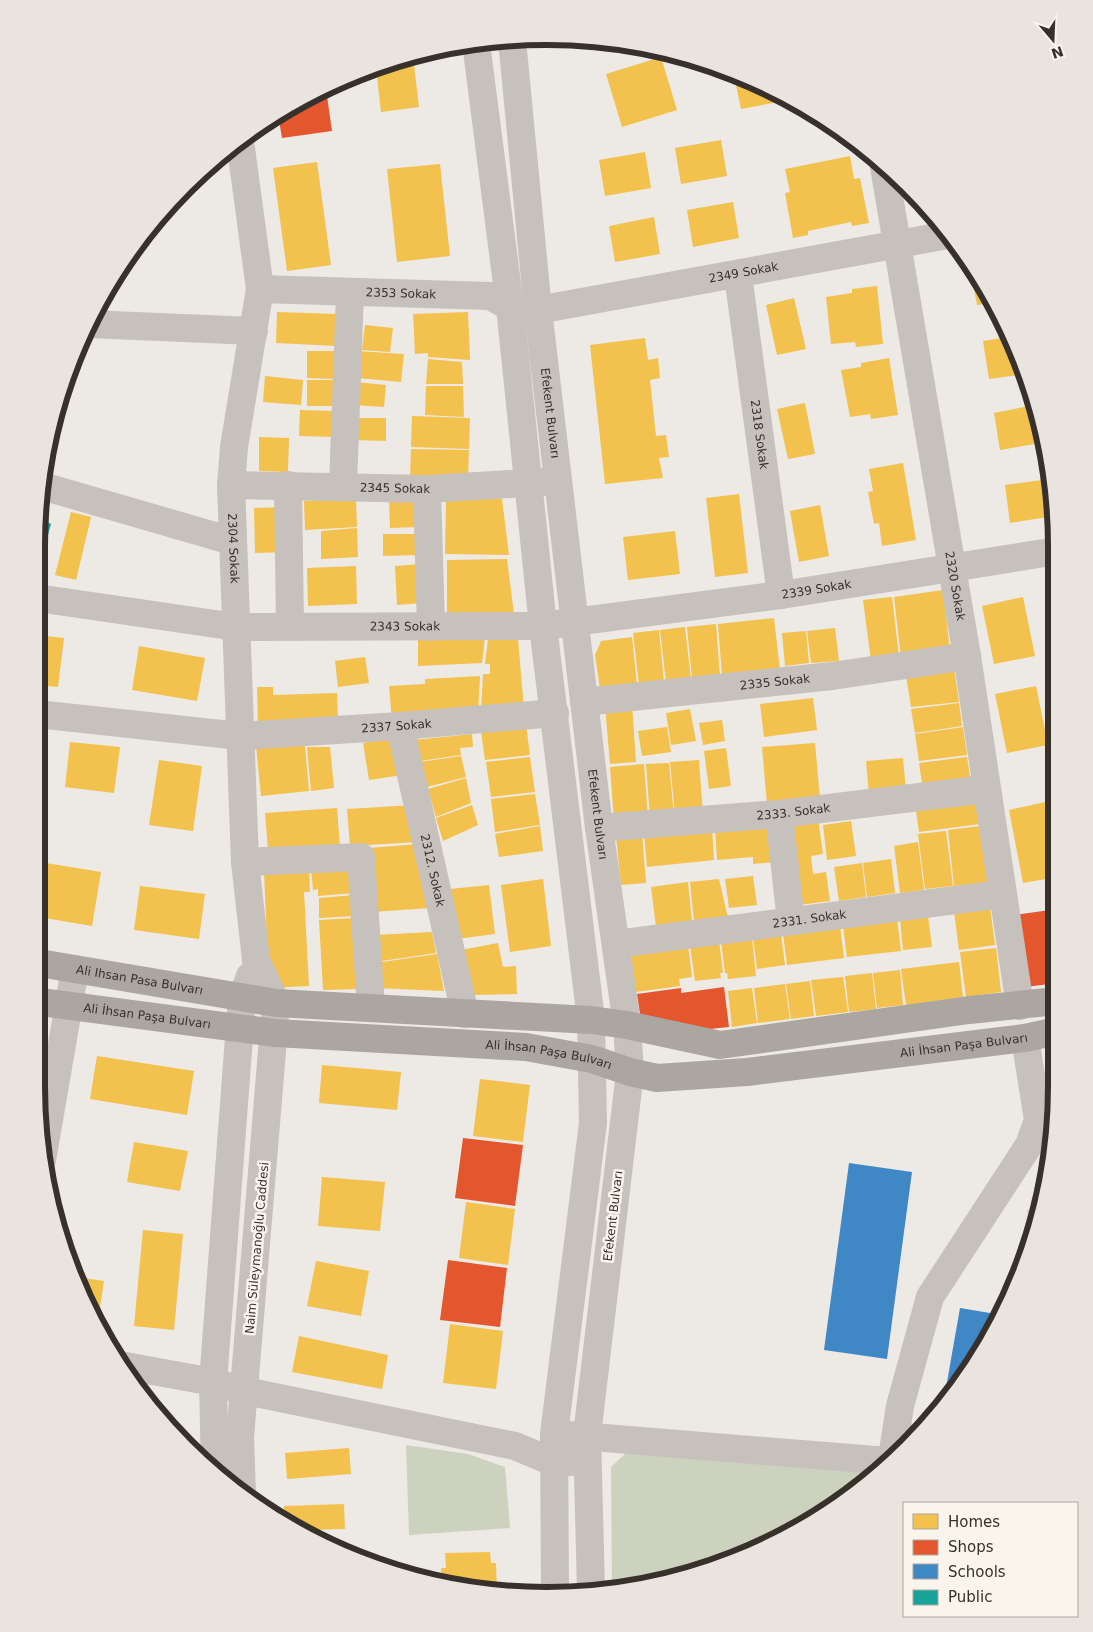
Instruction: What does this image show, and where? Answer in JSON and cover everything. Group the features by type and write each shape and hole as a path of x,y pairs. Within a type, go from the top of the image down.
{"main road":[{"name":"Ali Ihsan Pasa Bulvarı","path":"45,964 242,998"},
{"path":"242,998 276,1003 591,1020 628,1025 720,1045 969,1010 1048,1002"},
{"name":"Ali İhsan Paşa Bulvarı","path":"45,1003 240,1030 526,1047 592,1059 630,1072 657,1078 747,1072 1025,1038 1048,1033"}],"street":[{"name":"Efekent Bulvarı","path":"513,46 538,310 574,622 599,828 628,1025 630,1072 587,1436 591,1585"},
{"path":"477,50 510,306 543,626 591,1020 593,1124 554,1434 555,1587"},
{"name":"2304 Sokak","path":"241,149 260,288 234,447 231,485 245,862 256,960"},
{"name":"2320 Sokak","path":"886,178 967,656 1020,1006"},
{"name":"2349 Sokak","path":"538,310 940,237"},
{"name":"2318 Sokak","path":"738,275 781,595"},
{"name":"2353 Sokak","path":"260,288 490,296 510,306 538,310"},
{"path":"343,486 350,292"},
{"path":"97,324 254,330"},
{"name":"2345 Sokak","path":"231,485 427,489 559,481"},
{"path":"288,485 290,626"},
{"path":"48,488 232,541"},
{"path":"427,489 431,627"},
{"name":"2339 Sokak","path":"574,622 781,595 1048,552"},
{"name":"2343 Sokak","path":"45,599 236,627 543,626 574,622"},
{"name":"2335 Sokak","path":"584,702 832,676 967,656"},
{"name":"2337 Sokak","path":"45,715 240,736 400,726 554,713"},
{"name":"2312. Sokak","path":"400,726 465,1014"},
{"name":"2333. Sokak","path":"599,828 779,814 986,790"},
{"path":"779,814 791,921"},
{"path":"245,862 360,857 371,1008"},
{"name":"2331. Sokak","path":"616,944 1002,894"},
{"path":"215,1462 213,1382 242,998 256,960"},
{"path":"256,960 276,1003"},
{"path":"47,1130 75,969"},
{"name":"Naim Süleymanoğlu Caddesi","path":"242,1483 240,1437 276,1003"},
{"path":"894,1447 902,1397 930,1297 1029,1145 1045,1099 1025,1038"},
{"path":"132,1367 213,1382 245,1391 515,1446 553,1462 588,1463"},
{"path":"515,1446 554,1434 880,1460"}],"green space":[{"path":"1027,1210 1032,1210 1028,1225"},
{"path":"406,1445 468,1454 505,1467 510,1528 409,1535"},
{"path":"630,1449 865,1472 797,1520 738,1549 676,1570 612,1583 611,1467"}],"building: Homes":[{"path":"658,58 662,59 677,110 622,127 606,74"},
{"path":"414,63 419,107 381,112 377,75"},
{"path":"741,84 778,102 741,109 736,85"},
{"path":"721,140 727,176 681,184 675,148"},
{"path":"645,152 651,188 605,196 599,160"},
{"path":"850,156 854,179 860,178 869,223 852,226 851,222 808,231 808,235 793,238 785,193 790,192 785,169"},
{"path":"317,162 331,265 287,271 273,168"},
{"path":"440,164 450,256 397,262 387,169"},
{"path":"733,202 739,238 693,247 687,210"},
{"path":"654,217 660,254 615,262 609,226"},
{"path":"973,284 985,304 977,305"},
{"path":"877,286 883,344 856,347 855,342 831,344 826,297 852,293 852,289"},
{"path":"794,298 806,349 777,355 766,305"},
{"path":"277,312 337,314 336,346 276,343"},
{"path":"468,312 470,360 428,357 428,353 415,354 413,314"},
{"path":"365,325 393,328 390,352 362,350"},
{"path":"645,338 648,360 658,358 660,378 650,380 656,436 666,435 669,457 659,458 663,478 605,484 590,345"},
{"path":"1002,338 1017,375 989,379 983,341"},
{"path":"307,351 335,351 335,379 307,378"},
{"path":"356,351 404,354 401,382 357,378"},
{"path":"889,358 898,415 871,419 870,414 850,417 841,370 861,367 861,363"},
{"path":"428,359 462,362 463,384 426,384"},
{"path":"265,376 303,380 301,405 263,402"},
{"path":"307,380 335,380 335,406 307,406"},
{"path":"355,382 386,385 384,407 353,405"},
{"path":"426,386 463,386 464,417 425,415"},
{"path":"805,403 815,454 788,459 777,409"},
{"path":"1028,406 1037,444 1000,450 994,413"},
{"path":"300,410 334,411 333,437 299,436"},
{"path":"412,416 470,418 469,449 411,447"},
{"path":"354,418 386,418 386,441 354,440"},
{"path":"259,437 289,438 288,472 259,471"},
{"path":"411,449 469,450 468,479 410,478"},
{"path":"903,463 916,540 882,546 879,523 874,524 868,492 873,491 869,469"},
{"path":"1044,480 1047,517 1010,523 1005,485"},
{"path":"739,494 748,573 715,577 706,498"},
{"path":"446,498 502,499 509,555 445,554"},
{"path":"356,499 357,527 305,530 304,501"},
{"path":"417,499 418,527 390,528 389,500"},
{"path":"820,505 829,556 799,562 790,511"},
{"path":"283,507 285,552 255,553 254,508"},
{"path":"71,512 91,517 76,580 55,575"},
{"path":"357,528 358,557 321,559 321,531"},
{"path":"675,531 680,574 628,580 623,537"},
{"path":"383,534 419,534 420,555 383,556"},
{"path":"507,559 514,614 447,614 447,560"},
{"path":"421,564 424,603 397,605 395,566"},
{"path":"356,566 357,604 308,606 307,568"},
{"path":"943,590 950,651 901,657 894,597"},
{"path":"892,597 899,657 871,661 863,600"},
{"path":"1023,597 1035,656 994,664 982,606"},
{"path":"774,618 780,670 722,676 718,624"},
{"path":"716,624 720,676 692,679 687,627"},
{"path":"685,627 691,680 666,682 660,630"},
{"path":"835,628 839,661 811,663 807,631"},
{"path":"659,630 664,682 639,685 633,633"},
{"path":"806,631 809,663 785,666 782,633"},
{"path":"45,636 64,638 58,687 45,686"},
{"path":"418,637 485,637 482,663 418,666"},
{"path":"632,637 637,685 600,689 595,655 601,641"},
{"path":"488,639 518,639 524,709 481,713 483,674 490,674 490,664 485,664"},
{"path":"139,646 205,658 197,701 132,690"},
{"path":"365,657 369,683 338,687 335,661"},
{"path":"954,668 959,702 911,707 906,675"},
{"path":"480,676 478,714 392,721 389,686 425,684 425,679"},
{"path":"1036,686 1048,745 1007,753 995,694"},
{"path":"257,687 273,687 273,695 337,693 338,724 258,727"},
{"path":"813,698 817,730 764,737 760,704"},
{"path":"959,703 962,726 915,733 911,709"},
{"path":"632,704 636,762 610,764 605,706"},
{"path":"690,709 696,741 671,745 666,713"},
{"path":"722,720 725,741 703,745 699,723"},
{"path":"526,725 530,755 485,760 481,731"},
{"path":"667,727 671,752 642,756 638,731"},
{"path":"963,727 967,755 919,761 915,734"},
{"path":"472,734 473,747 460,748 461,755 420,761 414,740"},
{"path":"398,738 403,775 369,780 363,743"},
{"path":"70,742 120,747 114,793 65,787"},
{"path":"815,743 820,799 767,804 762,747"},
{"path":"256,745 305,746 309,791 261,796"},
{"path":"307,747 330,747 334,788 311,791"},
{"path":"726,748 731,786 709,789 704,751"},
{"path":"461,756 466,777 427,787 420,762"},
{"path":"530,757 535,792 491,797 486,762"},
{"path":"967,757 971,782 923,790 919,763"},
{"path":"903,758 906,792 869,795 866,761"},
{"path":"159,760 202,766 193,831 149,825"},
{"path":"699,760 703,814 675,816 670,762"},
{"path":"669,763 674,816 650,818 646,764"},
{"path":"644,764 648,818 614,821 610,767"},
{"path":"466,778 471,803 436,817 428,789"},
{"path":"535,794 540,825 495,832 491,799"},
{"path":"976,796 980,824 919,832 915,804"},
{"path":"1048,801 1048,879 1023,883 1009,810"},
{"path":"413,805 418,842 350,846 347,809"},
{"path":"472,805 478,825 443,841 436,818"},
{"path":"337,808 340,847 268,851 265,813"},
{"path":"818,818 823,854 811,856 813,874 826,872 830,901 799,905 788,822"},
{"path":"772,821 776,862 753,864 753,857 717,860 715,826"},
{"path":"851,821 856,856 827,860 823,825"},
{"path":"540,826 543,851 499,857 495,834"},
{"path":"981,826 988,882 954,886 948,830"},
{"path":"712,827 714,860 647,867 644,833"},
{"path":"946,831 953,886 925,889 918,834"},
{"path":"642,833 646,883 621,885 616,836"},
{"path":"918,842 924,890 900,893 894,846"},
{"path":"419,844 430,908 372,912 368,848"},
{"path":"891,859 895,893 867,897 863,863"},
{"path":"46,863 101,872 92,926 45,918"},
{"path":"862,863 866,897 839,901 834,867"},
{"path":"354,865 355,893 318,896 318,889 313,890 311,867"},
{"path":"309,870 310,892 304,892 309,986 269,988 264,872"},
{"path":"753,876 757,905 729,908 725,879"},
{"path":"543,879 551,946 510,952 501,885"},
{"path":"719,879 728,918 694,922 690,882"},
{"path":"688,882 692,922 656,927 651,887"},
{"path":"489,885 495,934 456,939 450,889"},
{"path":"140,886 205,894 199,939 134,930"},
{"path":"355,895 356,916 319,918 319,898"},
{"path":"990,907 995,945 959,950 954,911"},
{"path":"928,916 932,947 903,950 900,919"},
{"path":"356,918 359,989 323,990 319,920"},
{"path":"897,919 901,951 847,957 843,926"},
{"path":"840,926 844,958 787,965 783,933"},
{"path":"432,932 436,953 375,962 374,935"},
{"path":"781,934 785,965 757,969 753,937"},
{"path":"752,938 756,976 728,979 727,973 725,973 721,941"},
{"path":"719,941 723,973 720,973 721,978 695,981 690,945"},
{"path":"498,943 503,967 516,966 517,994 469,995 461,950"},
{"path":"688,945 692,977 679,979 680,986 636,992 631,954"},
{"path":"996,948 1001,992 966,997 960,952"},
{"path":"437,954 444,991 376,988 375,963"},
{"path":"959,962 963,997 906,1005 901,969"},
{"path":"900,970 903,1005 877,1008 873,973"},
{"path":"872,973 876,1009 849,1012 845,976"},
{"path":"843,977 848,1012 816,1016 811,980"},
{"path":"810,981 814,1016 791,1019 786,984"},
{"path":"785,984 790,1019 758,1023 754,988"},
{"path":"752,988 757,1023 732,1027 728,991"},
{"path":"97,1056 194,1071 187,1115 90,1099"},
{"path":"322,1065 401,1072 397,1110 319,1103"},
{"path":"480,1079 530,1085 523,1142 473,1136"},
{"path":"134,1142 188,1151 180,1191 127,1182"},
{"path":"322,1177 385,1182 380,1231 318,1226"},
{"path":"466,1202 515,1209 508,1265 459,1258"},
{"path":"143,1230 183,1234 174,1330 134,1326"},
{"path":"316,1261 369,1271 361,1316 307,1306"},
{"path":"83,1278 104,1281 99,1311"},
{"path":"450,1324 503,1331 496,1389 443,1383"},
{"path":"299,1336 388,1355 382,1389 292,1372"},
{"path":"349,1448 351,1474 287,1479 285,1453"},
{"path":"344,1504 345,1529 315,1530 284,1512 284,1506"},
{"path":"490,1552 491,1563 496,1563 497,1584 441,1575 441,1568 446,1568 445,1553"}],"building: Shops":[{"path":"327,96 332,131 282,138 279,123"},
{"path":"1048,910 1048,984 1026,987 1015,915"},
{"path":"724,987 729,1027 700,1030 640,1014 637,994 681,988 681,993"},
{"path":"463,1138 523,1145 515,1206 455,1198"},
{"path":"448,1260 507,1268 500,1327 440,1320"}],"building: Schools":[{"path":"849,1163 912,1172 887,1359 824,1350"},
{"path":"960,1308 993,1313 981,1336 946,1388"}],"building: Public":[{"path":"46,521 51,524 45,546"}]}
